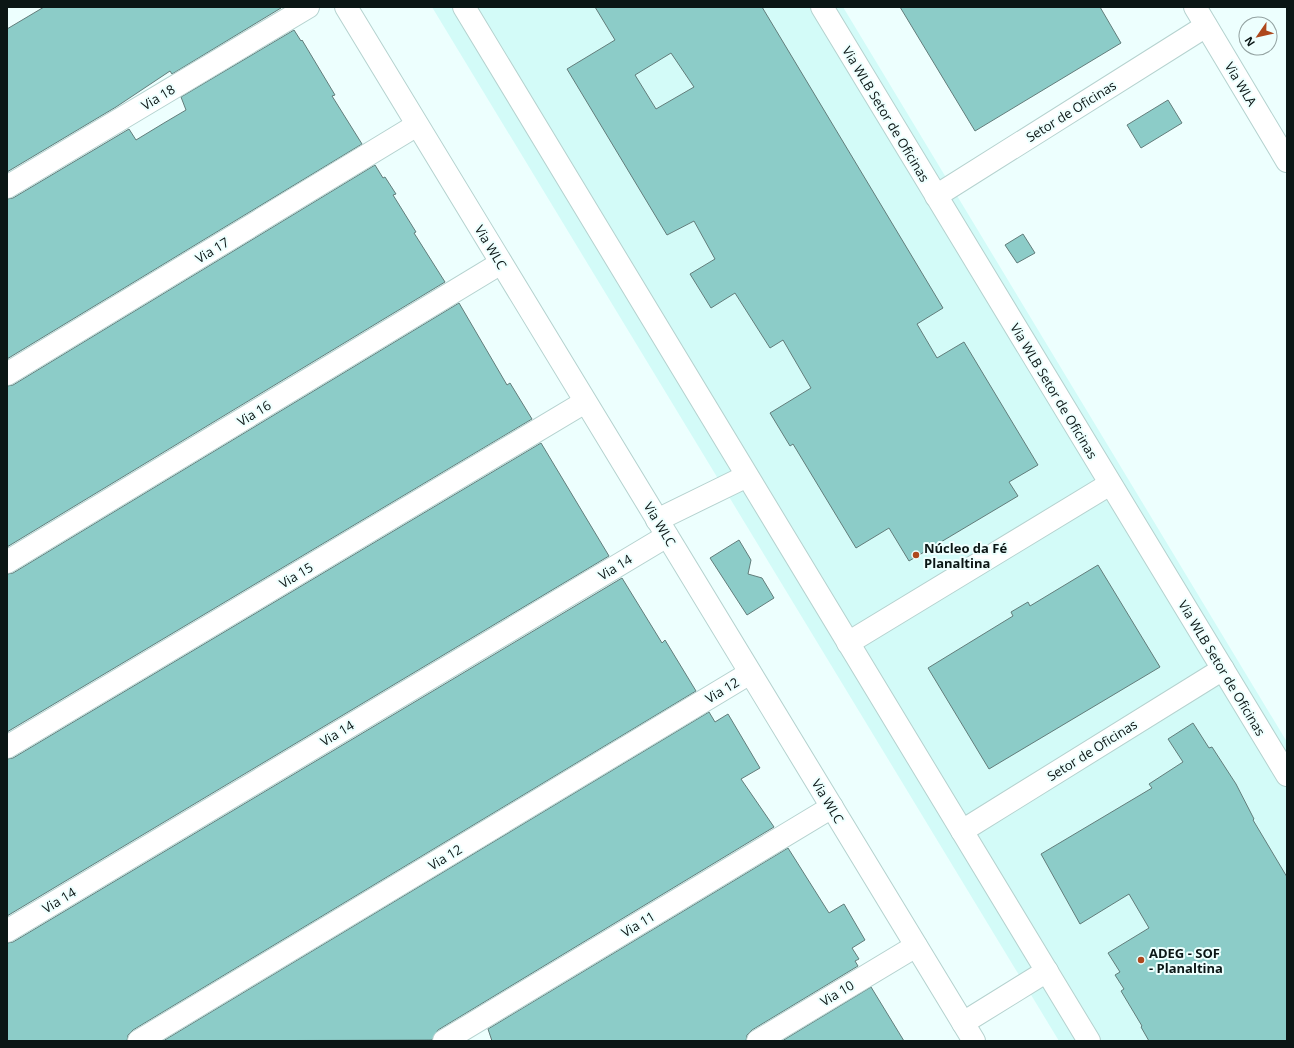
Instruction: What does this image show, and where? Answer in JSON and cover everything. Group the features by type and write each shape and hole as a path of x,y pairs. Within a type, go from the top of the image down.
{"street":[{"name":"Via 18","path":"7,187 308,7"},
{"name":"Via WLC","path":"346,7 969,1032"},
{"path":"464,7 1089,1041"},
{"name":"Via WLB Setor de Oficinas","path":"822,7 1287,775"},
{"name":"Via WLA","path":"1195,7 1287,161"},
{"name":"Setor de Oficinas","path":"936,196 1206,26"},
{"name":"Via 17","path":"7,374 417,125"},
{"name":"Via 16","path":"7,562 501,263"},
{"name":"Via 15","path":"7,747 585,402"},
{"name":"Via 14","path":"7,931 747,476"},
{"path":"848,643 1110,484"},
{"name":"Setor de Oficinas","path":"962,830 1223,669"},
{"name":"Via 12","path":"138,1041 750,673"},
{"name":"Via 11","path":"444,1041 832,807"},
{"name":"Via 10","path":"758,1041 916,946"},
{"path":"969,1032 1047,971"}],"shaded area":[{"path":"432,7 843,7 1287,742 1287,1041 1059,1041"}],"building":[{"path":"44,7 281,8 172,74 170,71 116,107 7,172 7,29"},
{"path":"595,7 762,7 943,308 917,324 937,358 964,342 1038,465 1009,482 1018,496 909,561 889,528 856,548 793,444 790,446 770,413 811,388 783,340 770,348 735,293 711,308 690,274 715,259 694,221 667,235 567,69 615,40","holes":["671,53 694,87 656,109 635,75"]},
{"path":"900,7 1100,7 1121,43 975,131"},
{"path":"294,30 301,41 302,40 335,95 332,96 362,144 7,359 7,199 13,198 129,129 136,140 186,110 181,97"},
{"path":"1168,100 1182,123 1141,148 1127,125"},
{"path":"375,165 396,194 393,195 416,232 414,233 445,282 7,547 7,386 13,385"},
{"path":"1023,234 1035,253 1017,263 1005,245"},
{"path":"459,303 507,385 510,383 532,419 7,732 7,574 13,573"},
{"path":"541,443 609,556 7,916 7,759 13,758"},
{"path":"739,540 751,560 748,574 762,578 774,598 747,615 710,558"},
{"path":"1098,565 1160,667 989,769 928,668 1013,616 1011,612 1028,602 1030,606"},
{"path":"622,578 662,643 665,640 696,691 133,1030 128,1035 127,1041 7,1041 7,943 13,942"},
{"path":"709,712 715,722 728,714 760,768 741,779 774,827 438,1030 432,1040 163,1041"},
{"path":"1193,723 1209,748 1212,747 1236,784 1254,819 1253,820 1287,877 1287,1041 1149,1041 1141,1027 1142,1026 1121,991 1124,989 1115,975 1120,972 1108,953 1149,928 1129,894 1080,924 1041,854 1152,788 1149,784 1183,762 1168,739"},
{"path":"788,848 829,913 844,904 865,940 852,948 859,959 855,961 858,966 752,1030 747,1035 746,1041 492,1041 488,1029"},
{"path":"871,987 904,1041 782,1041"}],"place":[{"name":"Núcleo da Fé Planaltina","path":"916,555"},
{"name":"ADEG - SOF - Planaltina","path":"1141,960"}]}
